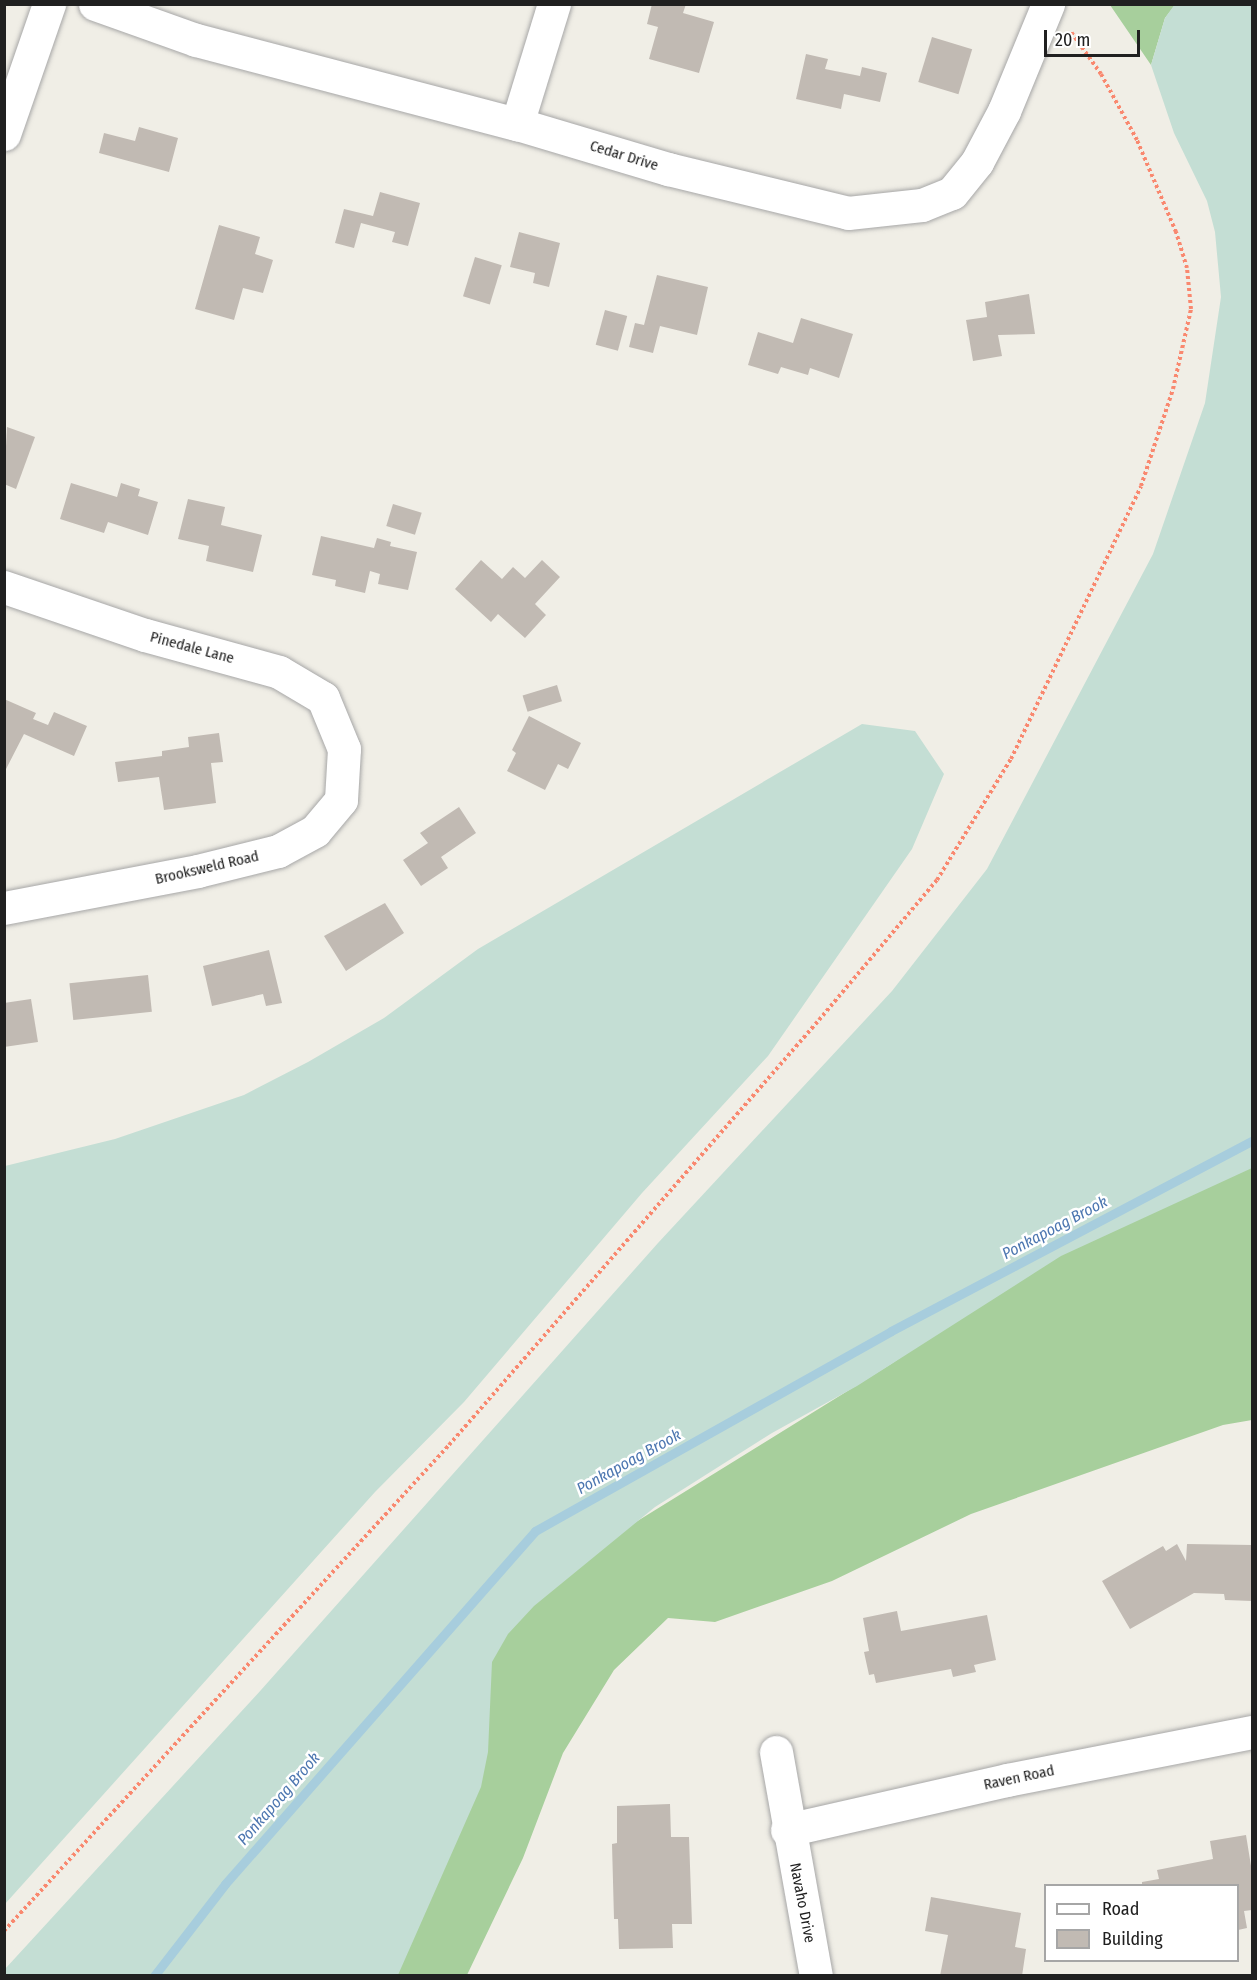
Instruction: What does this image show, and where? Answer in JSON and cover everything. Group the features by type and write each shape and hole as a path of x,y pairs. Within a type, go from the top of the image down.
{"street":[{"path":"4,134 49,4"},
{"name":"Cedar Drive","path":"95,4 196,40 517,124 668,169 837,211 883,212 922,205 952,193 977,162 1004,111 1048,4"},
{"path":"517,124 554,4"},
{"name":"Pinedale Lane","path":"4,587 145,636 279,672 323,698 344,749"},
{"name":"Brooksweld Road","path":"4,908 198,871 278,851 315,831 341,800 344,749"},
{"name":"Raven Road","path":"787,1830 1007,1780 1252,1732"},
{"name":"Navaho Drive","path":"776,1752 787,1830 816,1976"}],"path":[{"path":"4,1931 449,1445 819,1020 937,880 1011,759 1141,486 1173,388 1191,309 1187,268 1176,232 1137,140 1101,74 1069,30"}],"green space":[{"path":"1175,4 1252,5 1252,1168 1061,1256 857,1386 772,1433 655,1507 534,1606 508,1634 492,1662 488,1752 481,1787 398,1975 5,1975 5,1969 261,1690 658,1243 892,991 987,869 1153,554 1205,403 1221,297 1215,232 1207,201 1174,133 1151,65 1165,18"},
{"path":"1110,5 1175,5 1165,18 1151,65"},
{"path":"862,724 915,731 944,774 912,849 768,1056 642,1193 464,1402 375,1492 5,1904 5,1166 115,1139 244,1095 308,1062 384,1018 478,949"},
{"path":"1252,1115 1252,1420 1223,1425 971,1514 832,1581 715,1622 668,1618 614,1670 563,1753 523,1858 467,1975 193,1976 547,1577 891,1364"}],"building":[{"path":"652,4 686,4 683,13 714,22 699,73 649,59 658,27 647,24"},
{"path":"932,37 972,49 958,94 918,82"},
{"path":"806,54 828,59 825,69 860,76 862,67 887,73 880,102 844,94 841,109 796,99"},
{"path":"139,127 178,138 169,172 99,153 104,133 135,141"},
{"path":"380,192 420,203 408,246 392,242 395,232 361,223 354,248 335,243 344,209 373,216"},
{"path":"219,225 260,237 255,254 273,260 263,293 243,288 234,320 195,309"},
{"path":"519,232 560,243 549,287 533,283 535,273 510,267"},
{"path":"475,257 502,265 490,304 463,296"},
{"path":"657,275 708,287 697,335 660,326 653,353 629,347 635,323 644,325"},
{"path":"1029,294 1035,334 998,335 1002,356 973,361 966,320 987,317 985,302"},
{"path":"605,310 627,316 618,351 596,345"},
{"path":"801,318 853,334 839,378 810,368 808,375 781,367 778,374 748,365 758,332 793,343"},
{"path":"7,427 35,437 16,489 4,484"},
{"path":"71,483 117,497 121,483 140,489 138,496 158,502 148,535 108,522 104,533 60,519"},
{"path":"188,499 225,507 221,525 262,535 253,572 206,561 209,546 178,539"},
{"path":"393,504 422,513 415,535 386,526"},
{"path":"321,536 374,548 377,538 391,542 390,546 417,552 408,590 378,584 380,574 370,571 365,593 335,586 336,580 312,575"},
{"path":"481,560 502,579 513,567 525,578 542,560 560,577 535,604 546,615 525,638 498,614 491,622 455,589"},
{"path":"557,685 562,701 528,712 523,696"},
{"path":"4,699 36,713 33,719 48,725 54,712 87,726 74,756 24,734 4,773"},
{"path":"529,716 581,743 568,769 558,764 545,790 507,771 516,753 512,750"},
{"path":"219,733 223,762 211,763 216,803 164,810 159,777 118,782 115,762 162,756 162,751 189,747 188,737"},
{"path":"459,807 476,833 441,857 448,868 421,886 403,860 428,843 420,833"},
{"path":"385,903 404,933 346,971 324,936"},
{"path":"269,950 282,1003 266,1006 263,994 212,1006 203,966"},
{"path":"148,975 152,1012 73,1020 69,983"},
{"path":"31,999 38,1042 4,1047 4,1003"},
{"path":"1177,1544 1186,1561 1187,1544 1252,1545 1252,1601 1225,1600 1224,1594 1194,1593 1130,1629 1102,1581 1163,1546 1166,1551"},
{"path":"897,1611 901,1631 987,1615 996,1660 974,1665 976,1672 953,1677 951,1669 876,1683 874,1674 869,1675 864,1652 869,1651 863,1618"},
{"path":"670,1804 671,1837 689,1837 692,1924 672,1924 673,1948 619,1949 618,1919 614,1919 612,1844 617,1843 617,1806"},
{"path":"1246,1835 1252,1872 1252,1910 1244,1911 1247,1928 1239,1930 1239,1884 1142,1884 1142,1882 1159,1879 1157,1870 1213,1859 1210,1841"},
{"path":"931,1897 1021,1913 1015,1947 1026,1949 1022,1976 940,1976 948,1935 925,1931"}],"waterway":[{"name":"Ponkapoag Brook","path":"154,1976 225,1884 535,1531 891,1331 1252,1141"}]}
